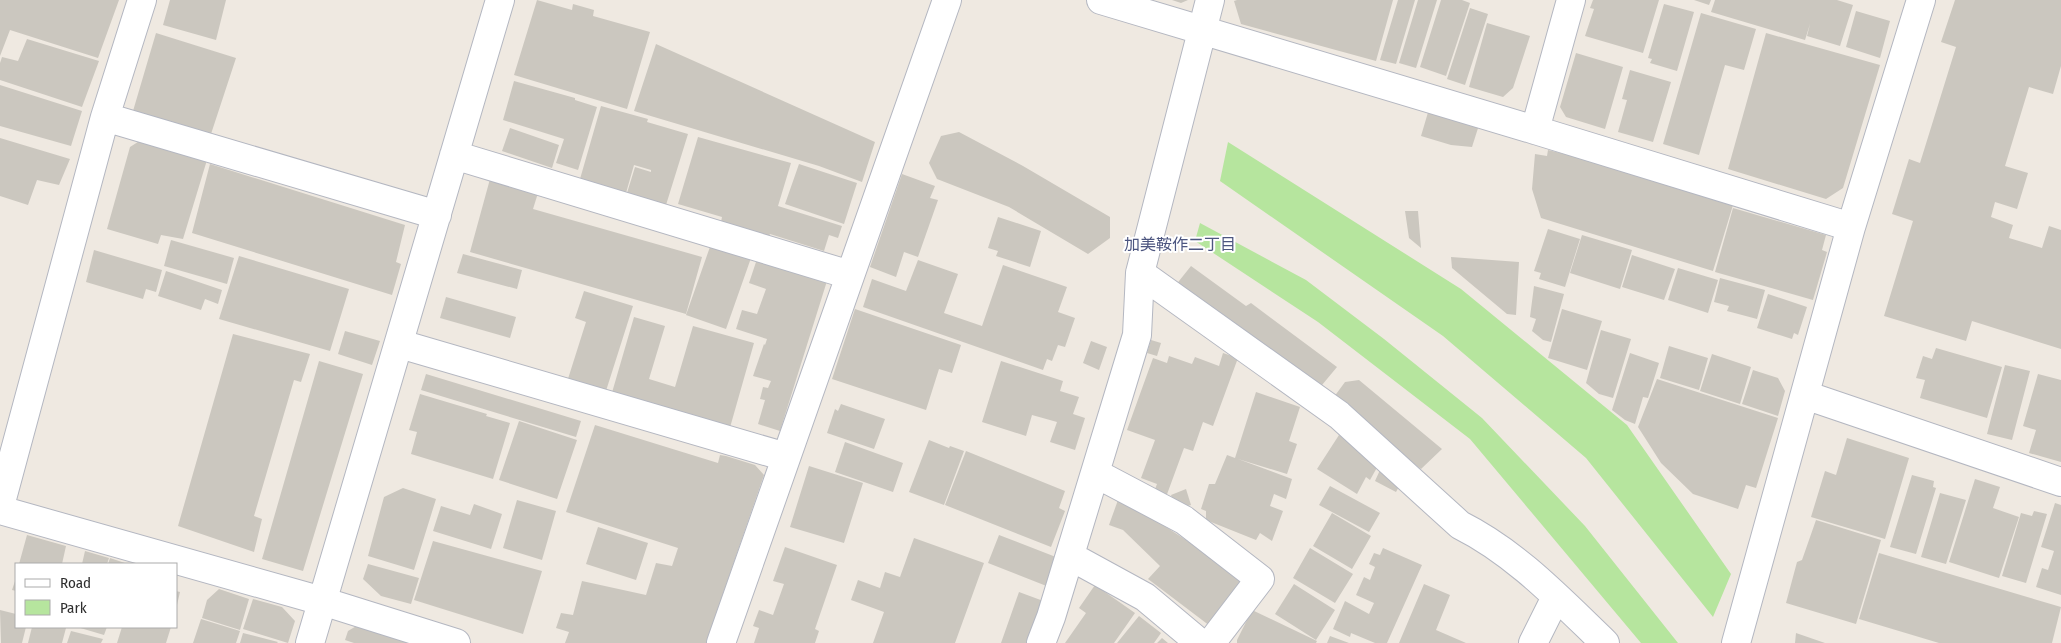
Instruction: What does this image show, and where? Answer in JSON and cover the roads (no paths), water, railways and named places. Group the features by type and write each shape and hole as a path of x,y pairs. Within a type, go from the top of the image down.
{"street":[{"path":"142,0 105,116 0,508 322,601 456,643"},
{"path":"310,643 400,344 500,0"},
{"path":"721,643 947,0"},
{"path":"1101,0 1852,227"},
{"path":"1041,643 1052,617 1137,335 1140,273 1200,31 1210,0"},
{"path":"1535,130 1571,0"},
{"path":"1736,643 1852,227 1921,0"},
{"path":"105,116 437,215"},
{"path":"454,155 850,275"},
{"path":"1140,273 1339,415 1460,525 1482,536 1514,559 1605,643"},
{"path":"400,344 786,457"},
{"path":"1804,395 2061,482"},
{"path":"1095,473 1184,520 1260,579 1211,643"},
{"path":"1070,556 1145,598 1200,643"},
{"path":"1533,643 1556,597"}],"district":[{"name":"加美鞍作二丁目","path":"1180,244"}]}
